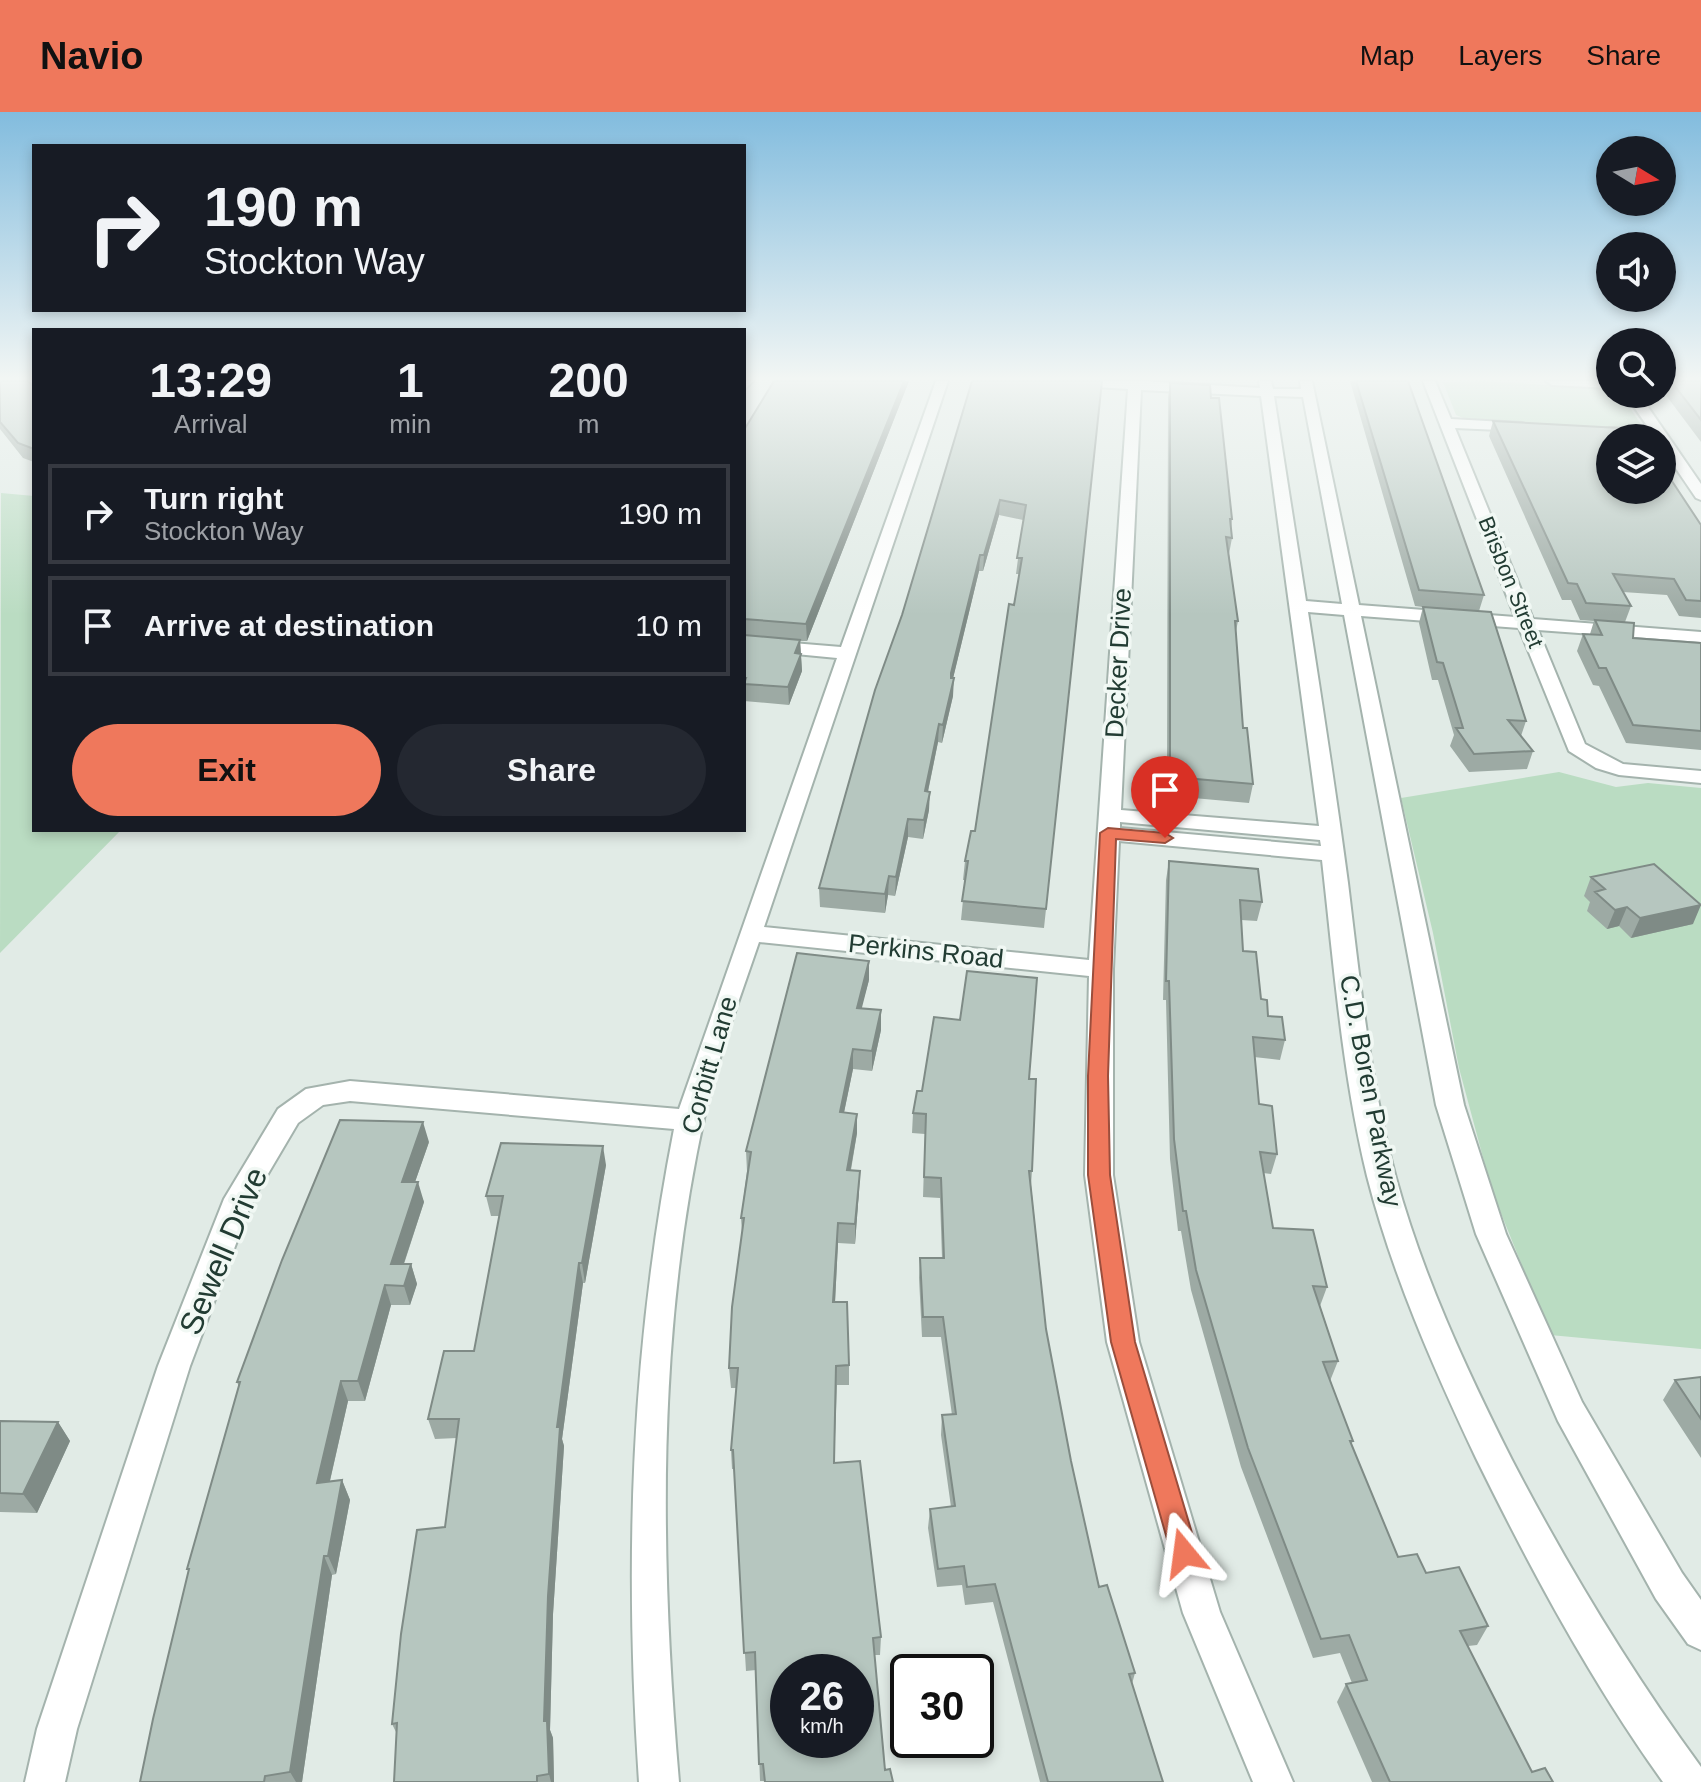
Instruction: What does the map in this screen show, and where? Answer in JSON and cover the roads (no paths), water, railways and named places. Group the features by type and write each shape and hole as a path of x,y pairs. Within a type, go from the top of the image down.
{"street":[{"name":"Corbitt Lane","path":"659,1782 649,1675 650,1419 669,1227 690,1120 750,933 915,459"},
{"name":"Decker Drive","path":"1130,459 1101,969 1099,1175 1123,1342 1202,1613 1273,1782"},
{"name":"C.D. Boren Parkway","path":"1276,459 1300,610 1360,1058 1382,1176 1415,1283 1467,1404 1544,1560 1658,1743 1687,1782"},
{"path":"1322,459 1450,1105 1491,1234 1570,1411 1669,1586 1701,1631"},
{"name":"Brisbon Street","path":"1462,459 1572,739 1584,755 1610,767 1701,777"},
{"path":"1676,459 1701,495"},
{"path":"1300,610 1507,630 1530,626 1701,637"},
{"path":"746,644 847,653"},
{"path":"1109,824 1332,844"},
{"name":"Perkins Road","path":"750,933 1101,969"},
{"name":"Sewell Drive","path":"45,1782 57,1729 174,1366 238,1199 288,1116 316,1096 350,1091 690,1120"}]}
